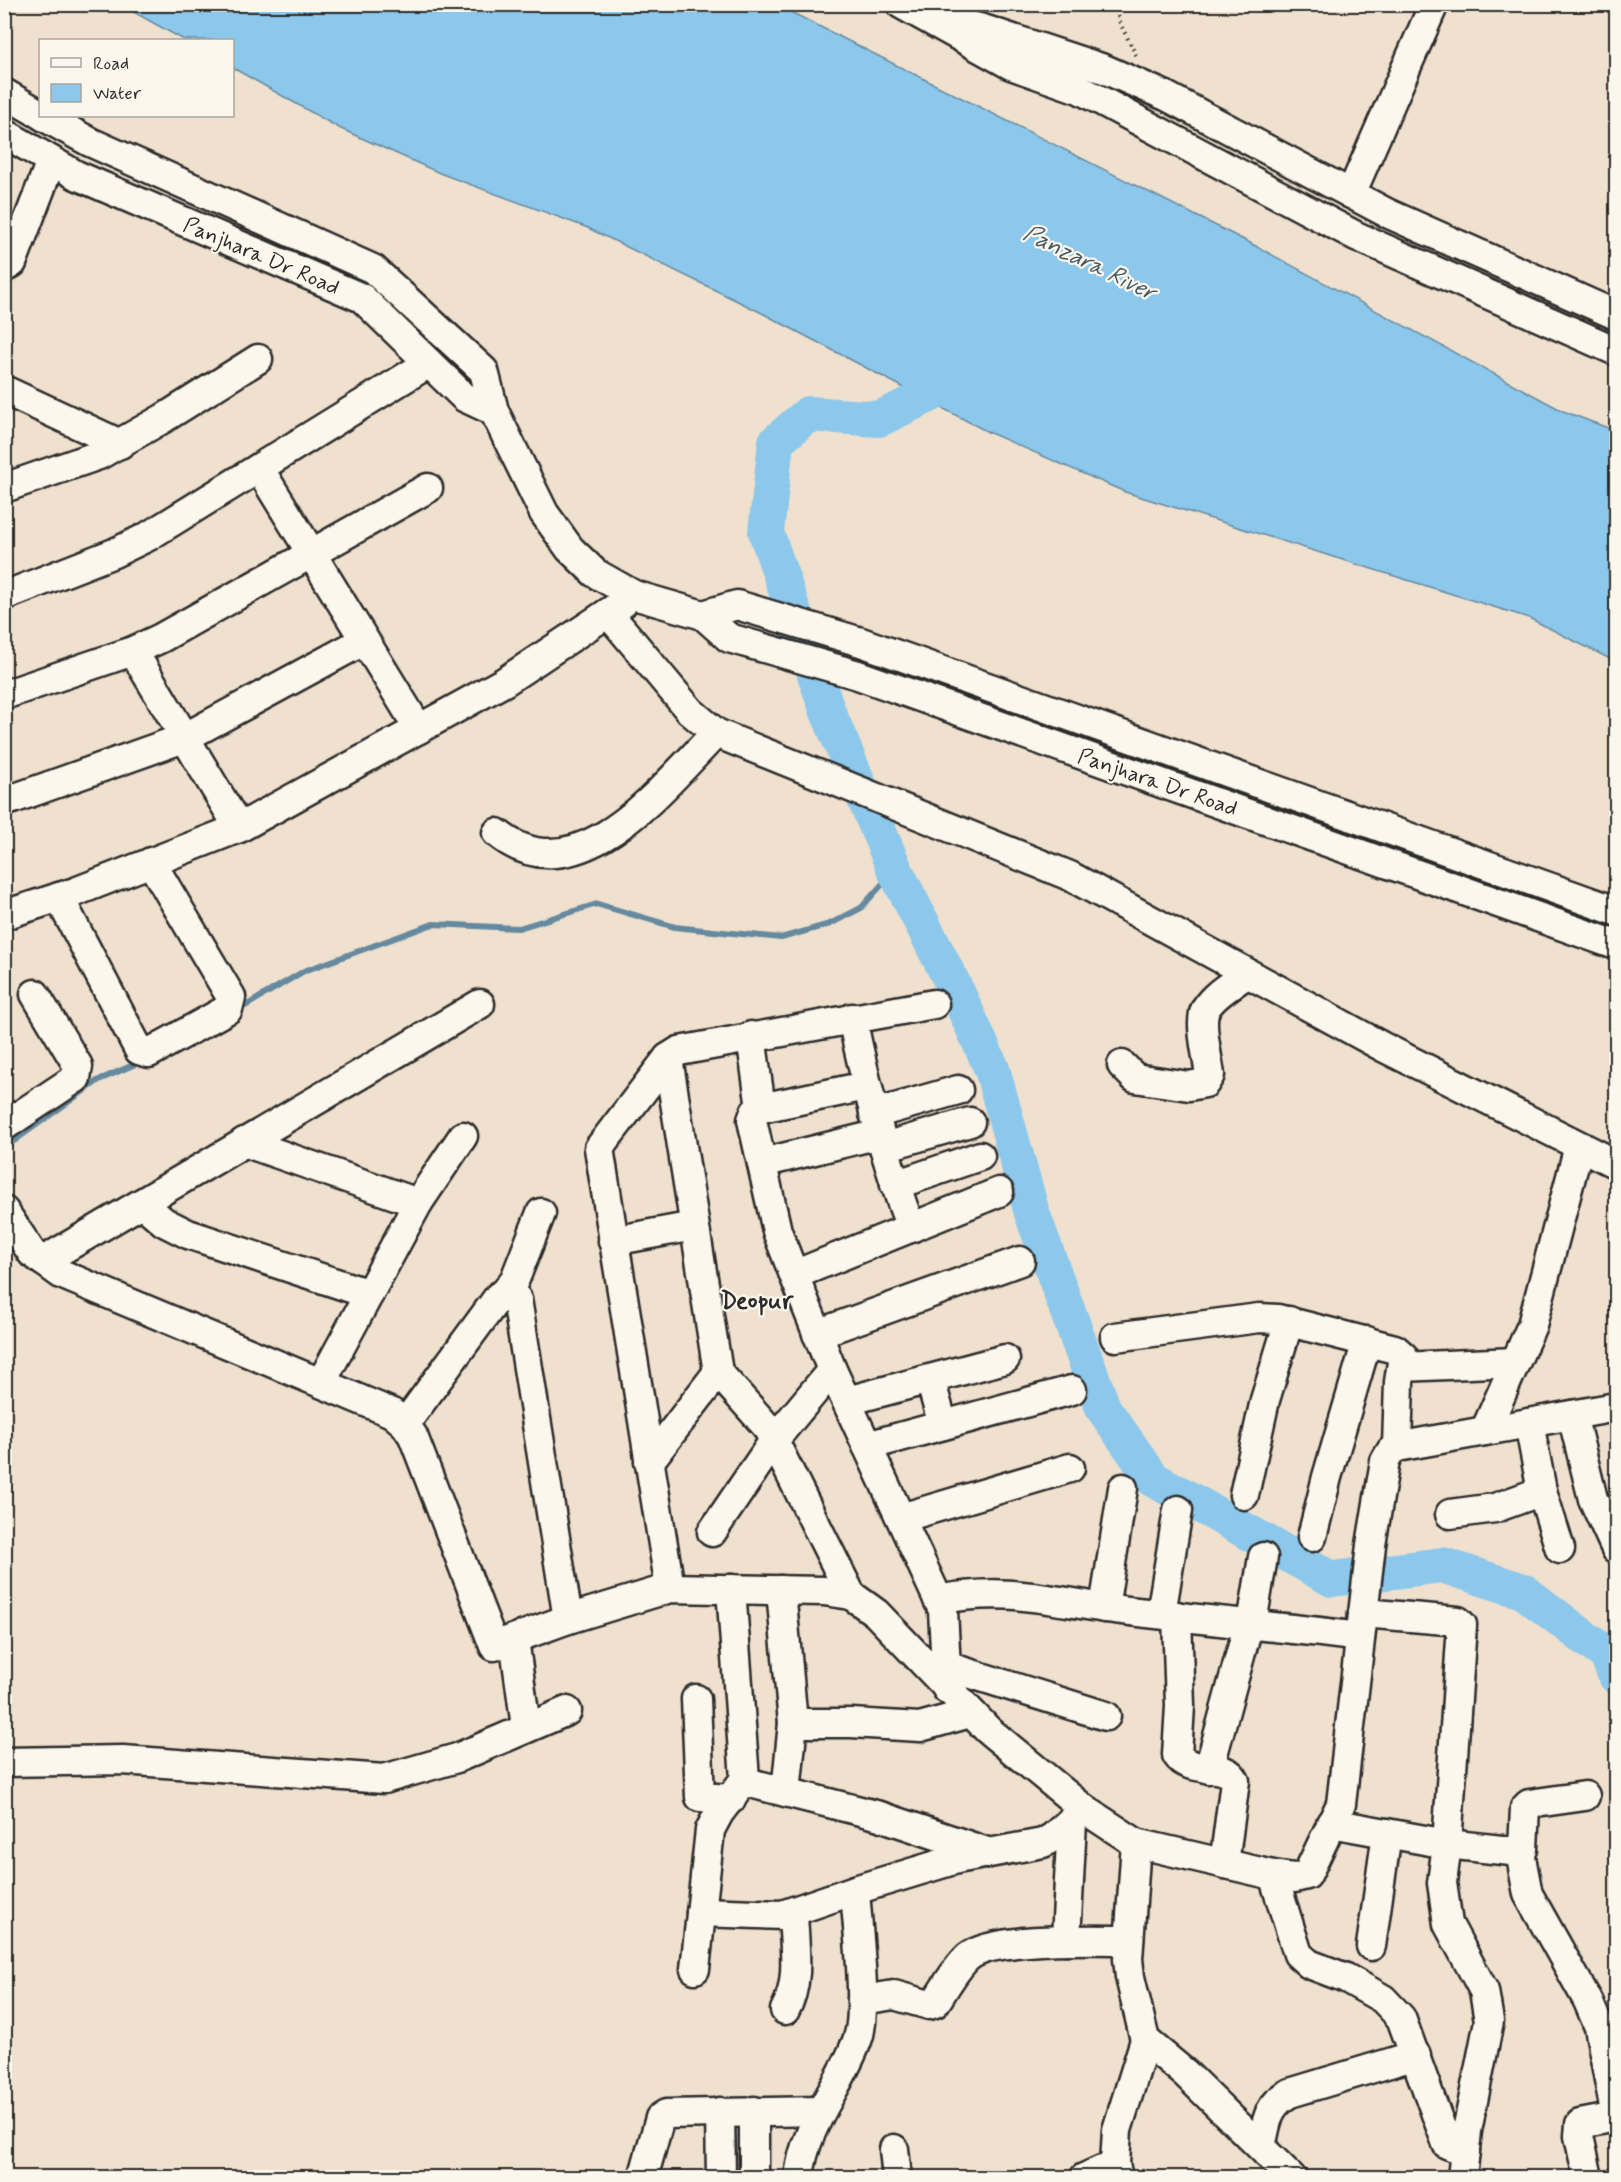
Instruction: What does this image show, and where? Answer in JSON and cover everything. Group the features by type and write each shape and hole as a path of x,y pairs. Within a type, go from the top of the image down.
{"street":[{"path":"1351,194 1434,4"},
{"path":"907,8 983,28 1104,69 1153,90 1351,194 1617,315"},
{"path":"907,8 1011,65 1079,89 1356,236 1617,351"},
{"name":"Panjhara Dr Road","path":"4,93 39,113"},
{"name":"Panjhara Dr Road","path":"46,117 90,142 373,269 484,371 494,411 544,513 570,549 595,573 634,595 703,615 729,638 858,675 1617,945"},
{"name":"Panjhara Dr Road","path":"4,133 76,175 362,298 464,397 494,411"},
{"path":"4,268 12,263 51,161"},
{"path":"4,488 99,455 258,359"},
{"path":"4,596 114,553 147,537 429,363"},
{"path":"4,390 120,444"},
{"path":"259,468 363,642 419,729"},
{"path":"4,694 133,651 428,488"},
{"path":"4,915 59,897 239,828 504,682 634,595"},
{"name":"Panjhara Dr Road","path":"703,615 737,605 861,642 1617,911"},
{"path":"608,613 690,711 716,733 802,770 939,822 1070,876 1383,1047 1617,1164"},
{"path":"4,802 184,738 363,642"},
{"path":"133,651 239,828"},
{"path":"497,833 511,844 532,852 554,854 575,851 602,838 629,819 716,733"},
{"path":"59,897 139,1050 149,1053 228,1009 231,997 151,862"},
{"path":"1122,1065 1136,1078 1189,1086 1205,1083 1210,1075 1203,1021 1206,1010 1213,1000 1247,973"},
{"path":"4,1126 76,1078 79,1073 78,1066 35,994"},
{"path":"44,1261 480,1004"},
{"path":"670,1588 599,1148 668,1058 688,1047 934,1004"},
{"path":"852,1018 866,1086 895,1185 911,1228"},
{"path":"751,1036 761,1108"},
{"path":"668,1058 718,1372 775,1439 851,1595"},
{"path":"866,1086 761,1108 755,1112 752,1120 777,1231 794,1275 832,1370 938,1600 945,1626 947,1677"},
{"path":"879,1132 958,1090"},
{"path":"762,1163 879,1132 970,1122"},
{"path":"321,1383 418,1203 463,1136"},
{"path":"244,1142 418,1203"},
{"path":"1485,1431 1532,1325 1579,1146"},
{"path":"895,1185 980,1156"},
{"path":"794,1275 999,1192"},
{"path":"142,1203 164,1222 188,1234 369,1294"},
{"path":"4,1211 32,1252 61,1274 392,1413 405,1424 413,1436 494,1646 568,1619 670,1588 824,1591 851,1595 876,1613 947,1677 970,1713 1078,1815 1136,1843 1295,1878 1307,1875 1341,1804 1371,1545 1385,1461 1390,1450 1617,1407"},
{"path":"405,1424 499,1296 505,1293 515,1279 541,1213"},
{"path":"613,1241 694,1226"},
{"path":"817,1334 1020,1261"},
{"path":"505,1293 512,1294 517,1299 568,1619"},
{"path":"1115,1337 1259,1318 1289,1321 1400,1352 1402,1366 1399,1382 1397,1447"},
{"path":"1244,1495 1265,1400 1289,1321"},
{"path":"1312,1537 1367,1341"},
{"path":"847,1401 1005,1359"},
{"path":"1402,1366 1515,1362"},
{"path":"712,1532 775,1439 832,1370"},
{"path":"649,1462 718,1372"},
{"path":"930,1379 943,1425"},
{"path":"867,1446 1072,1390"},
{"path":"1572,1415 1593,1499 1617,1549"},
{"path":"1529,1423 1542,1491 1560,1550"},
{"path":"901,1518 1070,1468"},
{"path":"1104,1608 1123,1488"},
{"path":"1450,1514 1495,1508 1542,1491"},
{"path":"1178,1510 1169,1615 1180,1706 1177,1755 1189,1766 1227,1772 1235,1780 1224,1864"},
{"path":"1209,1769 1250,1623 1263,1557"},
{"path":"695,1969 710,1830 738,1789 731,1589"},
{"path":"782,1590 793,1723 786,1792"},
{"path":"938,1600 973,1593 1004,1593 1041,1596 1104,1608 1250,1623 1363,1614 1458,1621 1462,1625 1442,1883 1448,1924 1485,1991 1489,2020 1463,2165"},
{"path":"514,1639 526,1727"},
{"path":"947,1677 1106,1716"},
{"path":"696,1700 700,1797 738,1789 750,1783 880,1816 987,1852"},
{"path":"4,1762 123,1760 384,1779 457,1758 567,1711"},
{"path":"793,1723 851,1723 920,1728 970,1713"},
{"path":"1585,1796 1528,1804 1523,1849 1520,1852 1528,1893 1588,2001 1599,2027 1616,2117 1580,2124 1579,2136 1588,2178"},
{"path":"701,1912 765,1916 793,1913 855,1890 987,1852 1043,1843 1078,1815"},
{"path":"1066,1940 1078,1815"},
{"path":"1332,1823 1446,1844 1520,1852"},
{"path":"1371,1946 1387,1833"},
{"path":"1084,2178 1117,2171 1117,2130 1145,2040 1130,1977 1129,1940 1136,1843"},
{"path":"1273,1875 1298,1954 1309,1964 1346,1978 1392,2006 1401,2018 1447,2144 1463,2165"},
{"path":"799,2178 801,2153 859,2036 862,2000 855,1890"},
{"path":"785,2010 792,1997 795,1984 793,1913"},
{"path":"862,2000 894,1995 929,2005 935,2002 971,1955 1030,1941 1129,1940"},
{"path":"1145,2040 1186,2074 1292,2178"},
{"path":"1262,2147 1269,2114 1278,2099 1290,2093 1416,2055"},
{"path":"754,2111 754,2178"},
{"path":"643,2178 660,2118 673,2113 821,2111"},
{"path":"720,2112 721,2178"},
{"path":"894,2149 897,2178"}],"path":[{"path":"1116,4 1119,21 1153,90"}],"water":[{"name":"Panzara River","path":"121,5 777,5 1250,243 1563,411 1616,431 1616,662 1529,618 1125,492 988,432 762,313 588,228 442,174 339,128 234,69 234,39 182,39"}],"waterway":[{"path":"969,376 879,419 808,414 776,442 766,532 828,712 895,870 957,992 992,1069 1032,1213 1103,1408 1153,1479 1332,1579 1442,1565 1523,1591 1607,1655 1616,1676"},
{"path":"237,1011 304,971 433,924 519,928 597,904 675,927 781,938 830,924 861,908 895,870"},
{"path":"4,1148 99,1080 140,1062"}],"district":[{"name":"Deopur","path":"757,1300"}]}
